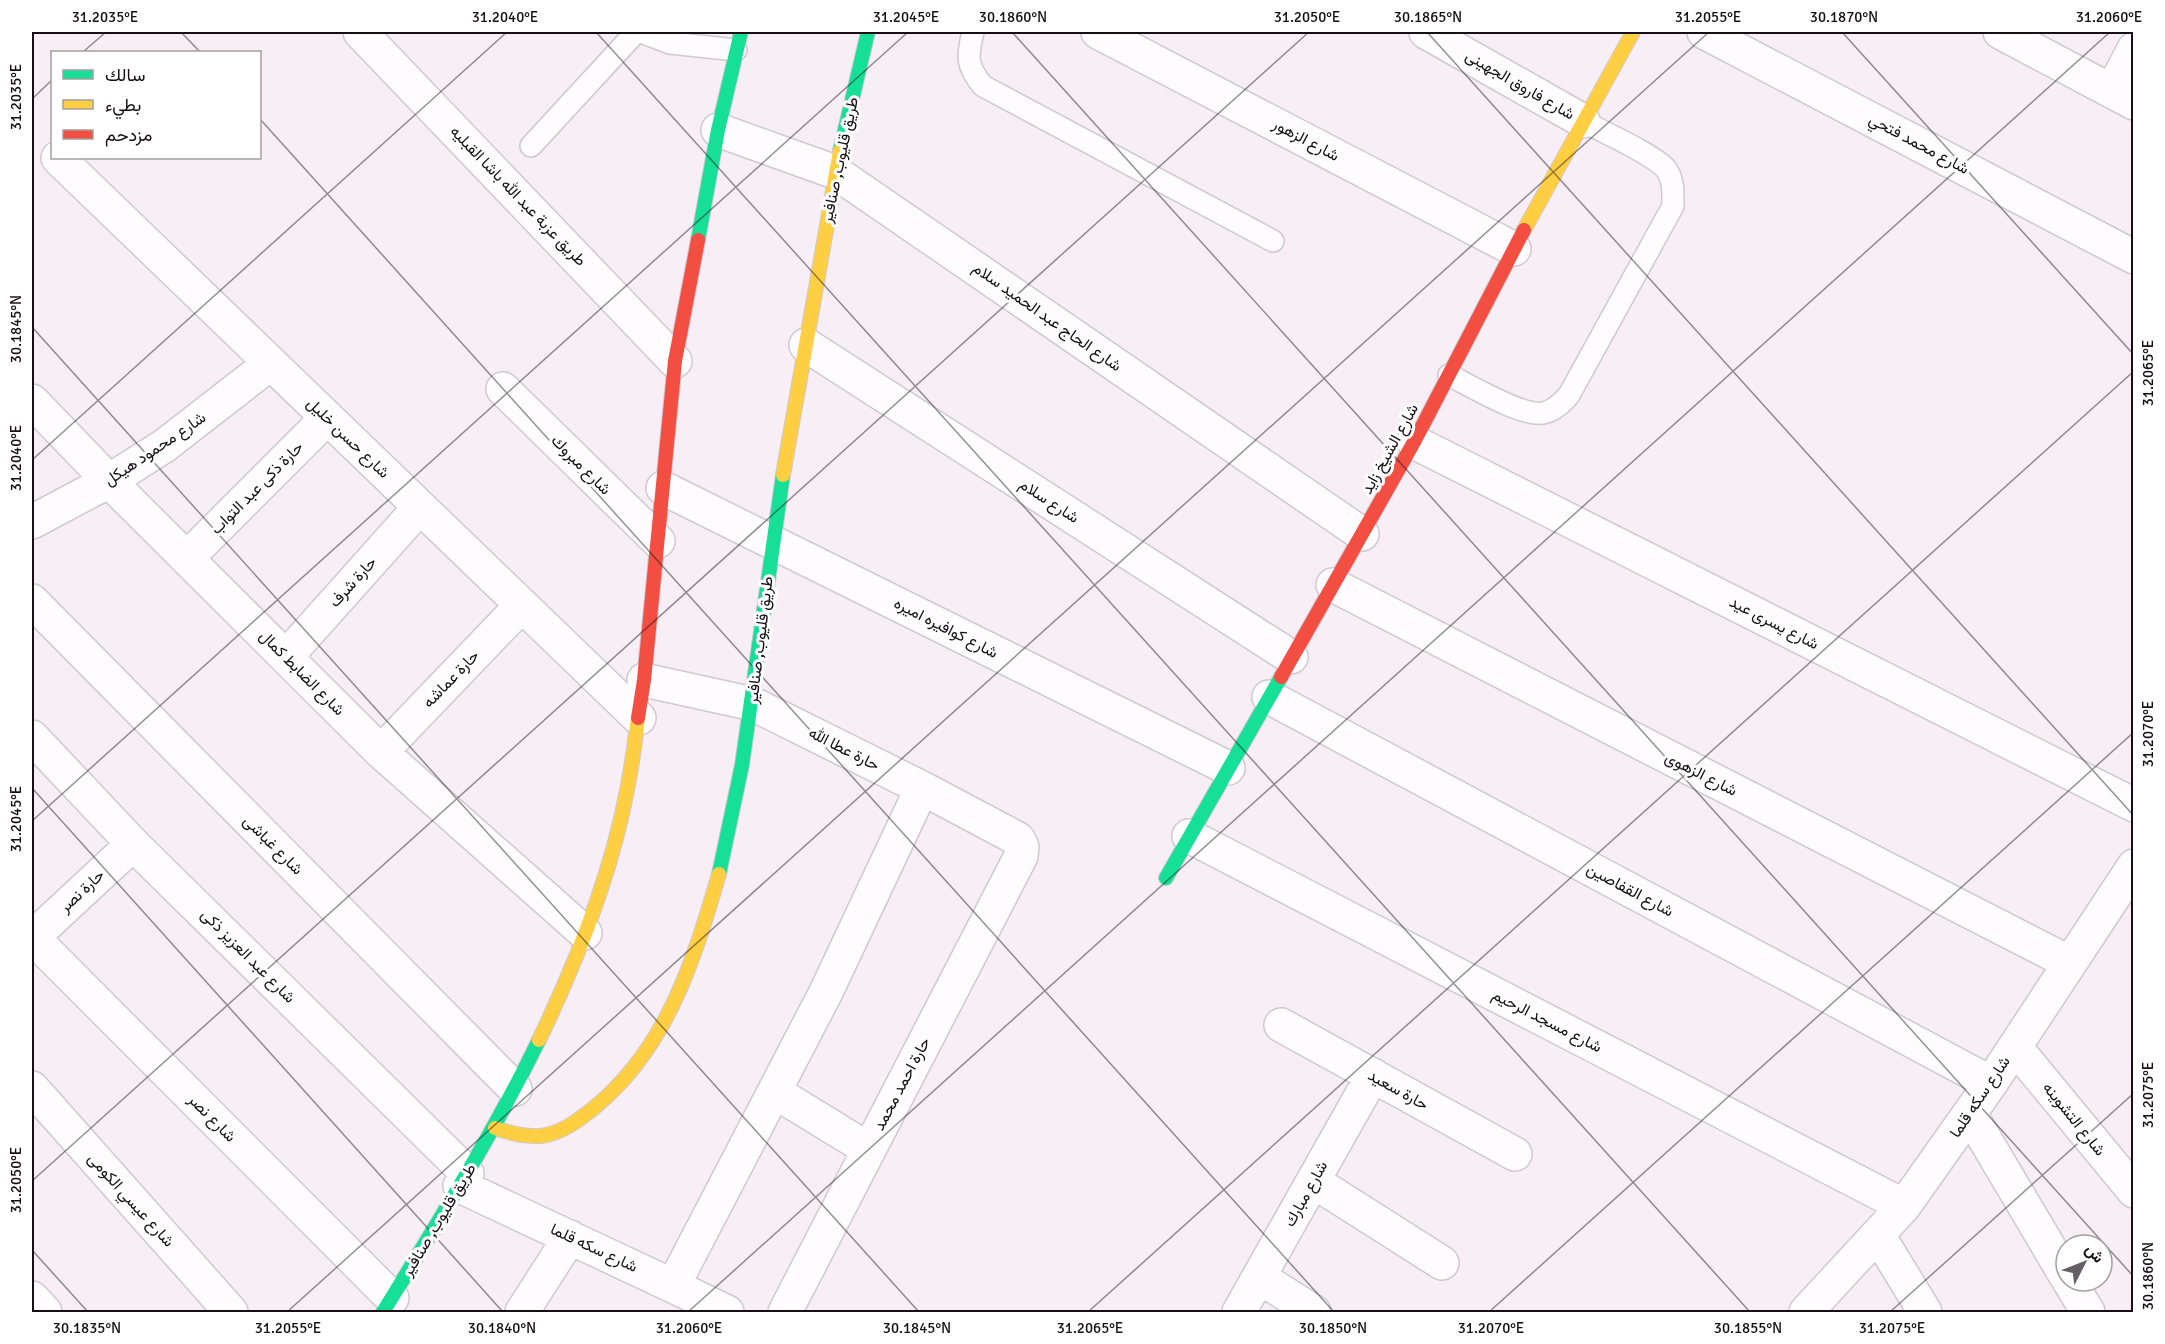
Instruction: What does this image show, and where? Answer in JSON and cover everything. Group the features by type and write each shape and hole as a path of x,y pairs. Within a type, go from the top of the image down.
{"street":[{"name":"طريق عزبة عبد الله باشا القبليه","path":"360,32 675,361"},
{"name":"طريق قليوب, صنافير","path":"495,1128 515,1135 536,1137 557,1133 576,1123 614,1091 646,1054 672,1012 694,957 714,897 734,820 753,704 772,541 836,172 868,32"},
{"name":"شارع الزهور","path":"1098,32 1514,249"},
{"name":"شارع فاروق الجهينى","path":"1426,32 1583,121"},
{"name":"شارع الشيخ زايد","path":"1166,878 1414,442 1514,249 1633,32"},
{"name":"شارع محمد فتحي","path":"1704,32 2133,257"},
{"path":"2000,32 2123,97 2133,49"},
{"name":"طريق قليوب, صنافير","path":"387,1305 495,1128 515,1089 552,1013 585,933 609,863 627,791 644,680 675,361 718,130 738,41"},
{"name":"شارع الحاج عبد الحميد سلام","path":"718,130 836,172 1362,534"},
{"name":"شارع حسن خليل","path":"59,159 639,718"},
{"name":"شارع سلام","path":"806,345 1292,657"},
{"name":"شارع محمود هيكل","path":"32,522 109,481 164,446 271,363"},
{"name":"شارع مبروك","path":"503,389 658,541"},
{"name":"شارع الضابط كمال","path":"32,401 109,481 381,752 585,933"},
{"name":"حارة ذكى عبد التواب","path":"186,558 327,418"},
{"name":"شارع يسرى عيد","path":"1414,442 2133,805"},
{"name":"شارع كوافيره اميره","path":"663,488 1228,768"},
{"name":"حارة شرف","path":"286,657 420,507"},
{"name":"شارع الزهوى","path":"1333,585 2070,963"},
{"name":"شارع غباشى","path":"32,602 515,1089"},
{"name":"حارة عماشه","path":"381,752 522,605"},
{"name":"حارة عطا الله","path":"644,680 753,704 922,788 1018,839 1022,847 1021,856"},
{"name":"شارع القفاصين","path":"1269,697 1991,1083"},
{"name":"شارع عبد العزيز ذكى","path":"32,737 464,1180"},
{"path":"684,1298 775,1092 826,992 922,788"},
{"name":"شارع مسجد الرحيم","path":"1189,836 1904,1206"},
{"name":"حارة نصر","path":"32,938 134,844"},
{"name":"حارة احمد محمد","path":"785,1312 1021,856"},
{"name":"شارع سكه قلما","path":"1806,1312 1904,1206 1970,1114 2133,869"},
{"name":"شارع نصر","path":"32,938 387,1305"},
{"name":"حارة سعيد","path":"1281,1025 1515,1154"},
{"name":"شارع التشوينه","path":"2014,1047 2133,1191"},
{"name":"شارع مبارك","path":"1239,1312 1372,1076"},
{"name":"شارع عيسي الكومى","path":"32,1088 231,1312"},
{"path":"775,1092 868,1149"},
{"path":"1970,1114 2054,1256"},
{"name":"شارع سكه قلما","path":"464,1180 684,1298 727,1312"},
{"path":"1313,1181 1442,1263"},
{"path":"1878,1235 1925,1312"},
{"path":"522,1312 570,1237"},
{"path":"1259,1277 1314,1312"},
{"path":"2076,1293 2088,1312"},
{"path":"32,1298 45,1312"}],"lane":[{"path":"531,146 636,32"},
{"path":"641,32 670,43 738,41"},
{"path":"973,32 968,54 970,66 984,86 1273,241"},
{"path":"1449,375 1527,413 1543,413 1558,407 1569,395 1673,206 1674,187 1666,170 1652,158 1583,121"}],"traffic: fast":[{"path":"698,240 718,130 741,32"},
{"path":"840,151 868,32"},
{"path":"719,874 742,765 783,475"},
{"path":"1166,878 1281,677"},
{"path":"383,1312 484,1144 539,1040"}],"traffic: slow":[{"path":"1524,230 1633,32"},
{"path":"783,475 840,151"},
{"path":"539,1040 567,980 612,854 630,772 638,718"},
{"path":"495,1128 528,1136 548,1135 583,1117 620,1084 641,1058 675,1001 688,970 719,874"}],"traffic: jam":[{"path":"1281,677 1414,442 1524,230"},
{"path":"638,718 644,680 675,361 698,240"}]}
